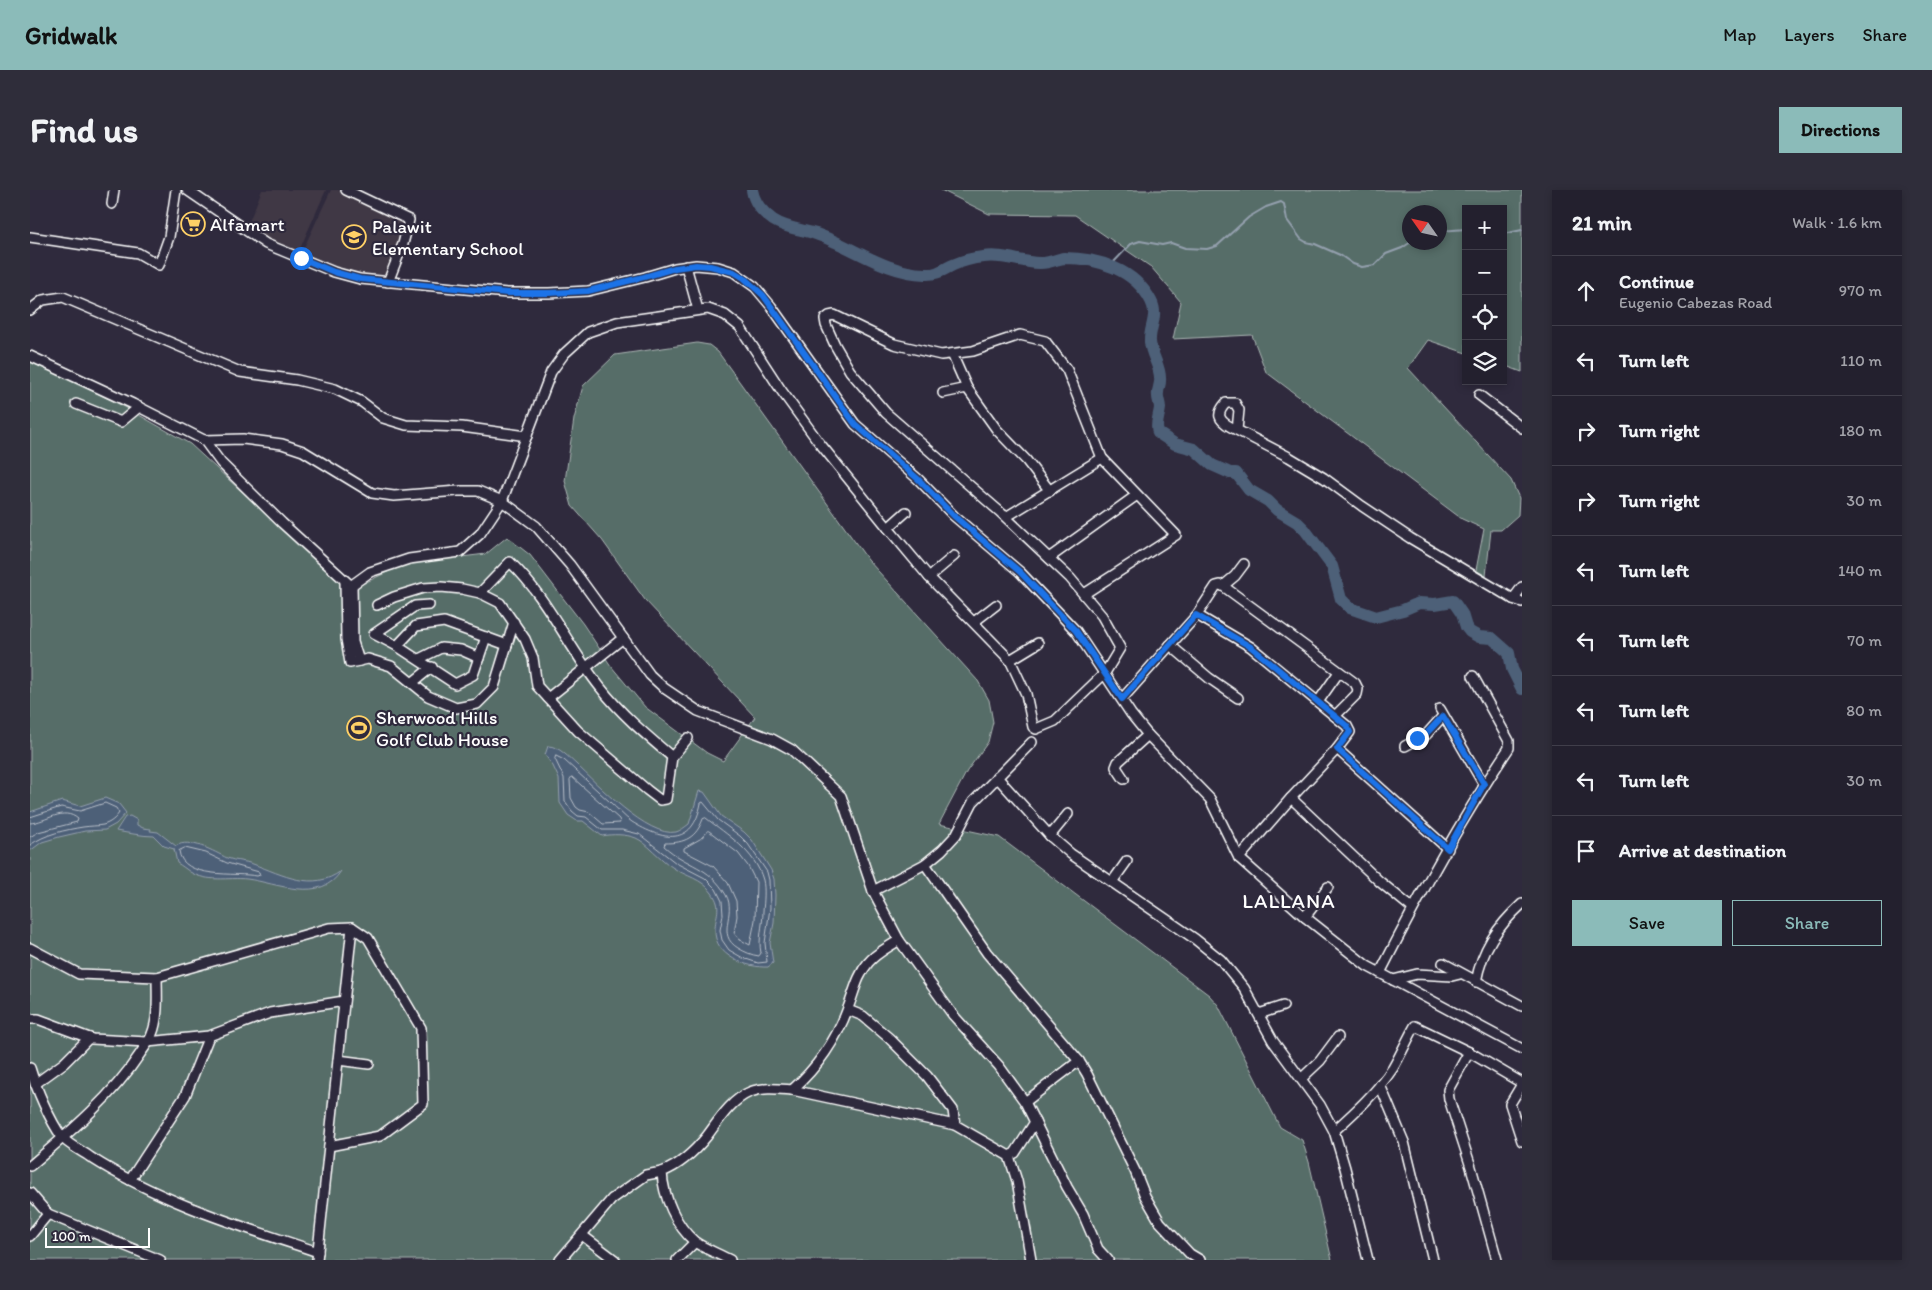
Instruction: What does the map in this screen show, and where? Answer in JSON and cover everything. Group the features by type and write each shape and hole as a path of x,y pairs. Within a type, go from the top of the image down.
{"street":[{"path":"112,204 114,190"},
{"path":"30,237 138,254 159,265 169,237 176,190"},
{"path":"187,190 266,244 334,272 360,279 507,293 549,293 588,291 686,266 710,266 726,269 744,278 763,295 855,424 918,479 954,516 1020,572 1076,631 1148,736 1210,799 1239,858 1305,918 1367,966 1522,1049"},
{"path":"346,190 409,220 403,244 388,282"},
{"path":"686,266 698,310"},
{"path":"30,310 43,300 64,297 240,372 297,380 335,389 362,402 383,418 406,425 462,428 527,436"},
{"path":"348,583 370,572 409,559 460,552 480,534 502,501 551,372 564,354 588,332 618,322 708,309 725,315 740,327 781,390 888,528 928,577 1010,660 1026,694 1033,726 1036,729 1055,721 1105,672 1120,648 1102,616 1084,594 1049,558 886,413 850,371 835,346 826,326 826,319 828,316 834,316 894,344 941,355 973,351 1020,335 1046,341 1067,370 1102,458 1176,535 1084,594"},
{"path":"952,354 967,388 997,430 1026,460 1050,491"},
{"path":"30,356 204,440 221,463 348,583 355,662 368,659 391,666 428,696 456,708 477,704 494,687 514,622"},
{"path":"943,393 967,388"},
{"path":"1479,395 1522,428"},
{"path":"76,404 121,422 139,407"},
{"path":"1236,430 1289,456 1410,538 1517,600 1522,587"},
{"path":"204,440 243,439 289,446 303,451 372,493 394,496 458,491 478,492 502,501 536,526 564,559 650,674 664,688 698,712 772,739 792,750 841,796 868,871 873,891 899,940 953,1015 999,1066 1025,1102 1066,1187 1083,1214 1098,1249 1108,1260"},
{"path":"1006,518 1102,458"},
{"path":"1049,558 1137,495"},
{"path":"888,528 906,512"},
{"path":"928,577 954,556"},
{"path":"480,593 510,562 521,572 540,596 586,668 623,714 672,757"},
{"path":"1224,586 1244,564"},
{"path":"1122,699 1196,615 1216,586 1220,585 1224,586 1355,683 1358,691 1335,716"},
{"path":"377,605 394,597 423,588 440,587 480,593 500,603 526,639 533,658 536,686 578,731 660,800 666,799 672,757 688,738"},
{"path":"429,605 415,606 374,634 419,659 437,674 455,684 473,675 486,638"},
{"path":"974,622 996,605"},
{"path":"1196,615 1251,647 1347,726 1350,731 1337,749 1239,858"},
{"path":"397,646 416,626 444,622 507,645"},
{"path":"548,698 623,638"},
{"path":"1010,660 1038,643"},
{"path":"1170,645 1209,678 1238,698"},
{"path":"419,659 440,648 461,650 479,658"},
{"path":"412,683 432,668"},
{"path":"1318,702 1339,672"},
{"path":"1380,973 1412,908 1448,849 1484,784 1509,748 1509,741 1473,676"},
{"path":"1405,746 1426,734 1442,712 1484,784"},
{"path":"1124,779 1116,766 1118,762 1148,736"},
{"path":"873,891 924,864 942,850 956,835 973,802 1032,742"},
{"path":"1337,749 1448,849"},
{"path":"997,777 1050,836 1071,854 1196,939 1221,960 1244,988 1273,1041 1302,1078 1334,1131 1368,1260"},
{"path":"1291,798 1380,882 1412,908"},
{"path":"1050,836 1068,814"},
{"path":"1112,882 1128,861"},
{"path":"924,864 987,954 1079,1061 1135,1171 1145,1196 1160,1222 1190,1254 1200,1260"},
{"path":"1305,918 1328,887"},
{"path":"1476,982 1480,961 1492,938 1508,917 1522,904"},
{"path":"30,1068 35,1084 63,1138 130,1180 199,1212 318,1256 352,927"},
{"path":"30,948 78,974 157,977 329,928 352,927 368,938 421,1028 423,1104 380,1136 329,1146"},
{"path":"792,1090 828,1051 848,1010 858,980 868,962 899,940"},
{"path":"1443,963 1460,974 1522,1006"},
{"path":"1393,980 1417,974 1452,976 1460,974"},
{"path":"30,1166 63,1138 113,1090 147,1042 152,1034 157,1012 157,977"},
{"path":"30,1018 38,1019 89,1038 147,1042 209,1036 270,1013 344,1001"},
{"path":"1259,1014 1283,1006"},
{"path":"848,1010 864,1016 927,1076 953,1110 955,1125"},
{"path":"1334,1131 1380,1085 1392,1068 1415,1026 1469,1052 1522,1084 1507,1104 1522,1141"},
{"path":"130,1180 184,1096 209,1036"},
{"path":"35,1084 64,1063 89,1038"},
{"path":"1302,1078 1320,1061 1338,1038"},
{"path":"1469,1052 1448,1090 1449,1099 1471,1167 1497,1260"},
{"path":"338,1060 369,1064"},
{"path":"1025,1102 1079,1061"},
{"path":"1380,1085 1404,1142 1424,1230 1433,1260"},
{"path":"560,1260 612,1199 646,1175 662,1172 681,1162 707,1136 732,1104 750,1092 768,1088 792,1090 955,1125 1009,1156 1017,1181 1031,1260"},
{"path":"1009,1156 1015,1152 1035,1122"},
{"path":"662,1172 663,1184 670,1207 683,1227 695,1242 730,1260"},
{"path":"30,1193 48,1214 160,1260"},
{"path":"30,1236 48,1214"},
{"path":"582,1235 615,1260"},
{"path":"677,1260 695,1242"},
{"path":"1096,1260 1098,1249"}],"shaded area":[{"path":"262,190 326,190 298,253 266,242 246,229"},
{"name":"Palawit Elementary School","path":"331,190 338,190 405,221 386,279 339,270 301,254"}],"green space":[{"path":"941,190 1522,190 1522,372 1507,366 1507,205 1462,205 1462,352 1428,340 1408,368 1511,480 1519,498 1518,515 1501,530 1491,530 1486,576 1476,570 1484,529 1462,519 1266,372 1252,335 1173,339 1181,302 1151,267 1075,215 989,214"},
{"path":"697,343 709,345 718,352 868,560 978,681 989,700 993,722 988,742 967,771 939,824 999,837 1209,995 1218,1005 1280,1127 1302,1140 1332,1260 30,1260 30,360 125,407 190,444 341,583 356,587 404,564 486,554 507,537 530,555 583,624 611,666 645,707 707,753 723,761 755,717 645,600 602,540 572,506 565,481 574,419 583,386 615,355"}],"water":[{"path":"548,746 564,753 609,796 637,818 651,827 664,832 676,832 689,824 699,791 704,792 721,816 752,840 771,870 774,879 775,895 774,923 770,943 773,963 768,967 760,967 742,963 733,959 720,947 716,939 715,930 718,911 717,903 712,893 704,884 672,867 636,838 619,835 602,836 583,821 577,821 568,815 560,803 559,779 545,755"},
{"path":"105,798 119,804 126,813 116,824 105,830 85,831 42,842 30,851 30,812 62,801 80,806"},
{"path":"130,816 137,820 137,825 151,829 150,831 158,832 176,846 188,843 195,844 227,858 250,863 298,880 320,880 341,871 332,881 322,887 310,889 285,887 247,879 204,877 190,872 177,863 174,849 164,846 154,836 116,831 125,817"}],"waterway":[{"path":"752,190 759,207 778,223 829,239 896,269 933,274 964,261 990,256 1042,263 1064,258 1090,260 1103,263 1126,274 1144,290 1153,306 1154,317 1150,342 1159,369 1160,380 1158,433 1175,444 1194,449 1212,465 1230,473 1236,473 1249,490 1297,522 1332,566 1341,599 1350,608 1376,617 1403,610 1419,603 1435,604 1453,601 1462,614 1466,627 1470,632 1479,637 1492,638 1509,653 1512,669 1522,689"},
{"path":"1110,266 1131,244 1140,241 1162,245 1171,243 1185,248 1207,249 1217,246 1249,217 1266,207 1281,202 1284,204 1287,220 1301,239 1340,255 1353,264 1362,267 1375,265 1386,254 1402,248"},
{"path":"1447,230 1462,229"},
{"path":"1507,233 1522,230"}],"place":[{"name":"Alfamart","path":"193,224"},
{"name":"Palawit Elementary School","path":"354,237"},
{"name":"Sherwood Hills Golf Club House","path":"359,728"}],"district":[{"name":"LALLANA","path":"1289,901"}],"route":[{"path":"301,258 334,272 360,279 507,293 588,291 675,268 696,265 718,267 734,272 744,278 772,306 855,424 918,479 954,516 1020,572 1076,631 1122,699 1196,615 1251,647 1347,726 1350,732 1337,749 1448,849 1484,784 1443,716 1426,734 1417,738"}]}
